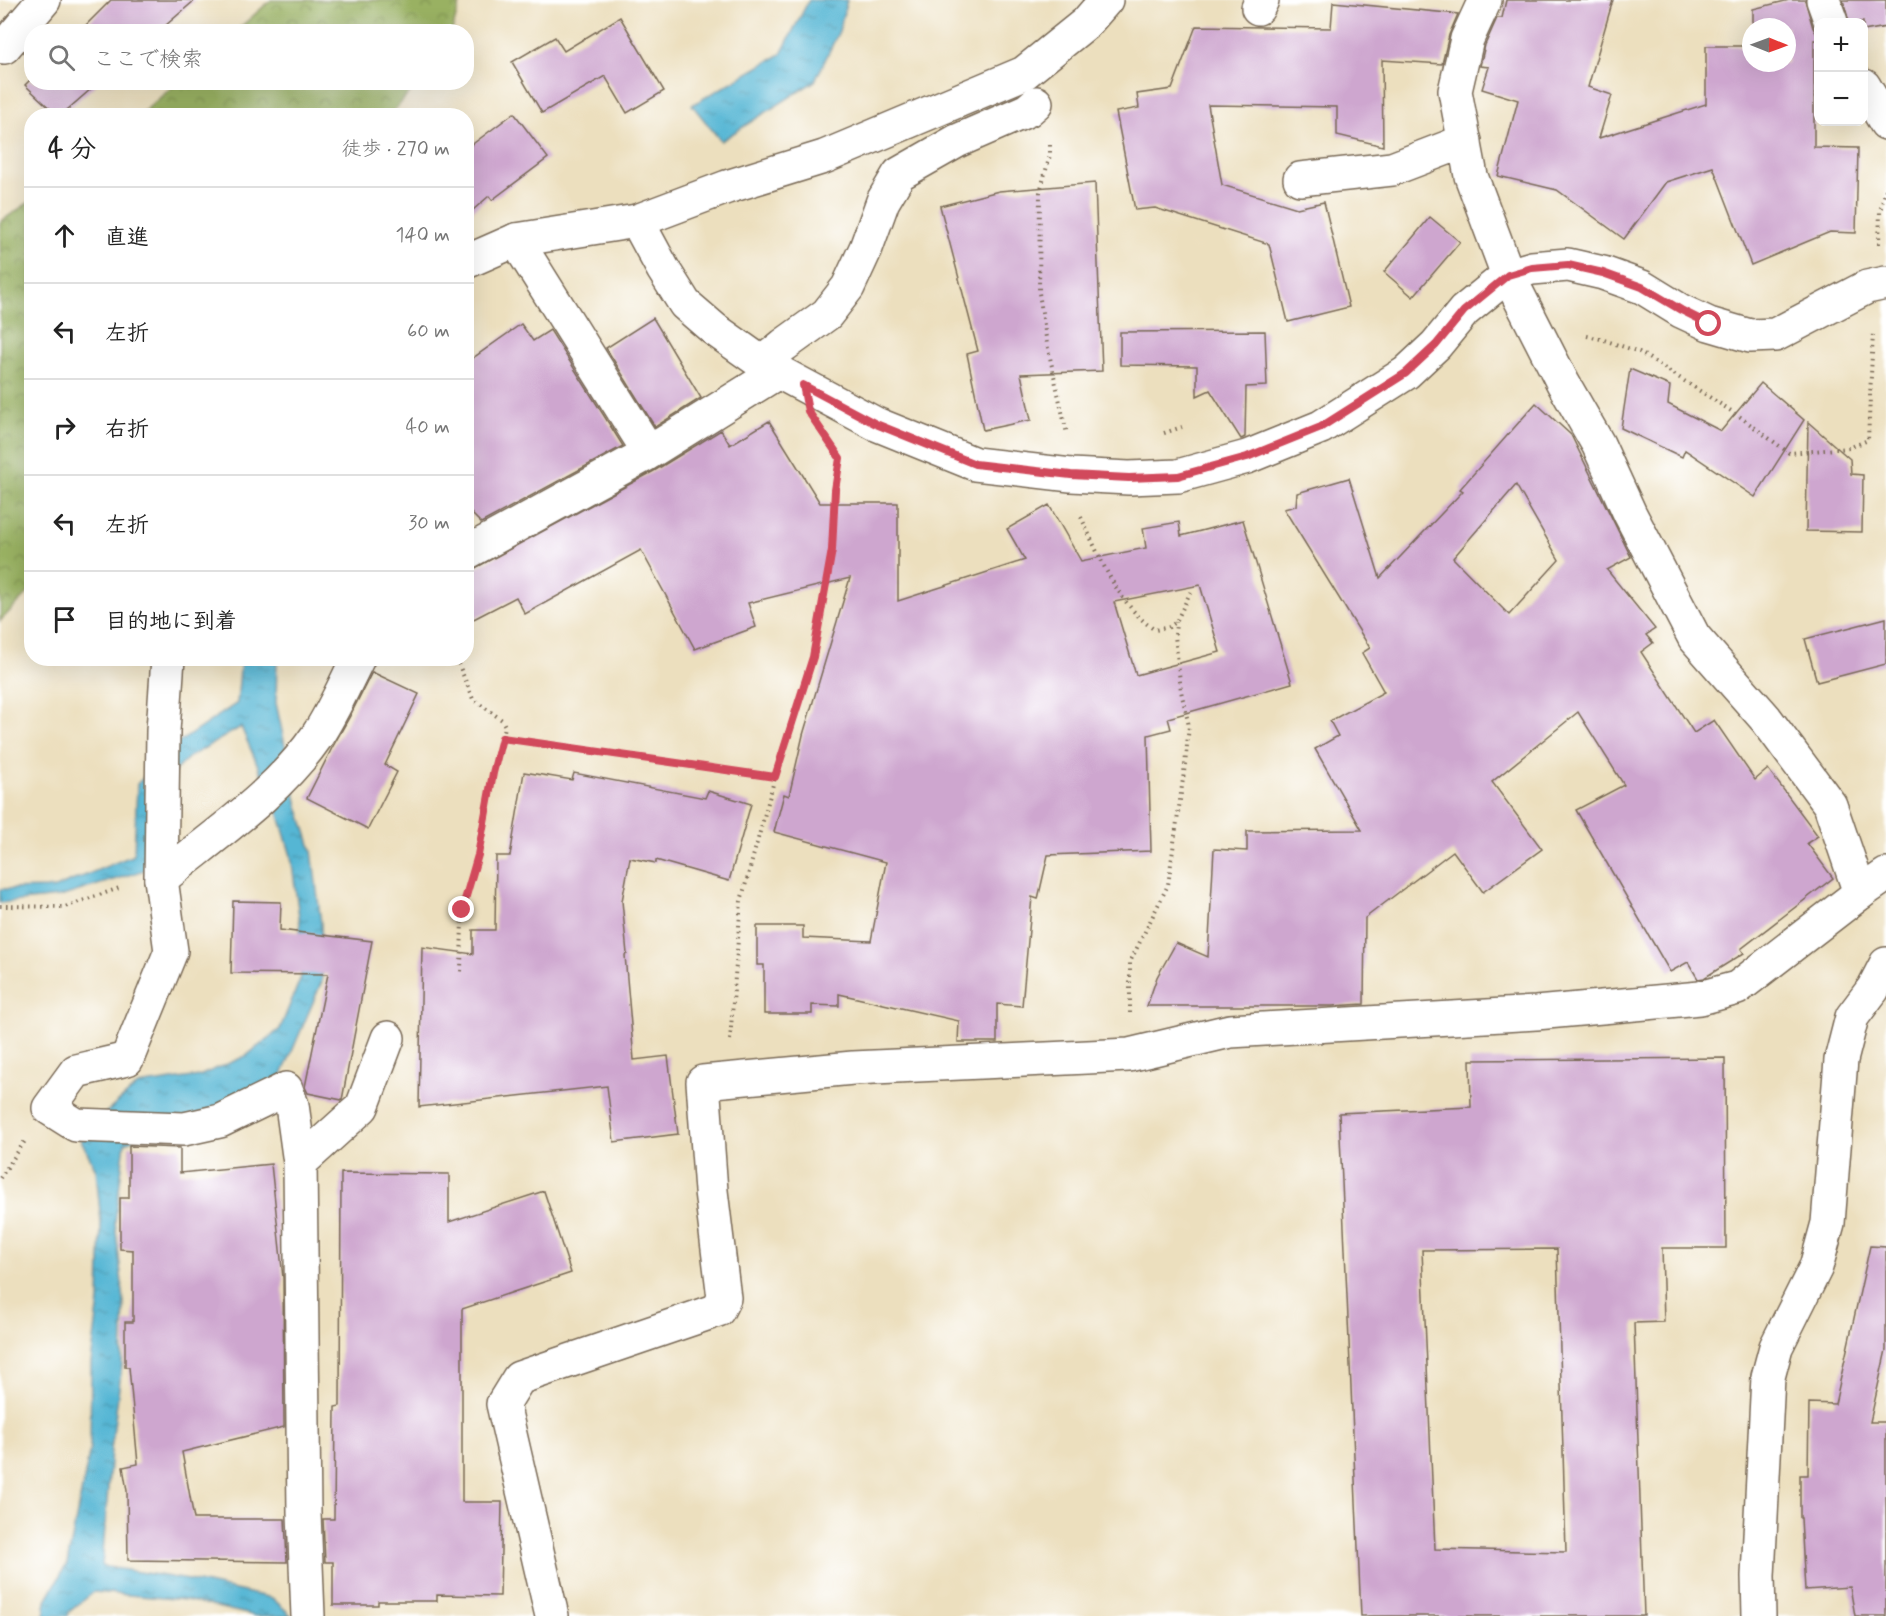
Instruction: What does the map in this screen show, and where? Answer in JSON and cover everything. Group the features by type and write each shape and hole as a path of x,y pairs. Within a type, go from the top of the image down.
{"street":[{"path":"24,24 45,0"},
{"path":"474,258 516,240 637,221 727,187 824,157 1024,73 1086,23 1106,0"},
{"path":"552,1616 503,1404 519,1378 718,1310 724,1298 711,1191 703,1082 853,1068 1129,1055 1230,1031 1536,1013 1700,998 1737,988 1873,884 1830,805 1766,719 1694,637 1630,514 1598,444 1563,383 1508,275 1471,176 1455,91 1467,39 1485,0"},
{"path":"1823,0 1830,18"},
{"path":"4,47 24,24"},
{"path":"1868,94 1886,123"},
{"path":"474,549 649,452 770,368 784,345 827,314 848,287 866,248 883,201 899,174 957,141 1028,110 1036,103"},
{"path":"1300,179 1392,169 1465,141"},
{"path":"637,221 685,304 714,329 770,368 876,424 975,464 1071,475 1129,478 1178,476 1247,457 1321,427 1406,373 1436,345 1464,311 1508,275 1532,268 1568,265 1603,273 1642,287 1709,324 1750,336 1775,335 1867,287 1886,283"},
{"path":"516,240 649,452"},
{"path":"167,666 162,731 161,879 171,951 127,1059 76,1071 49,1108 76,1125 184,1129 220,1121 286,1089 292,1106 300,1162 304,1513 308,1616"},
{"path":"161,879 259,800 294,766 318,735 354,666"},
{"path":"1759,1616 1758,1576 1768,1377 1776,1347 1816,1267 1828,1223 1841,1060 1852,1017 1873,989 1886,964"},
{"path":"300,1162 362,1107 388,1038"}],"path":[{"path":"1036,103 1050,127 1050,155 1040,192 1039,293 1047,344 1067,435"},
{"path":"728,1079 741,901 775,777 813,657 830,561 835,490 840,458 833,449"},
{"path":"1090,475 1094,502 1076,509 1109,574 1128,606 1140,620 1155,630 1169,627 1176,622"},
{"path":"1130,1016 1130,962 1168,885 1189,726 1181,691 1174,636 1176,622 1192,589"},
{"path":"459,666 473,699 502,720 505,726 493,773 478,855 462,910 461,975"},
{"path":"502,738 775,777"},
{"path":"0,906 65,907 126,886 161,879"}],"green space":[{"path":"271,0 461,0 454,24 244,24"},
{"path":"169,90 412,90 396,108 148,108"},
{"path":"24,206 24,597 0,621 0,222"}],"water":[{"path":"809,0 847,0 839,31 815,81 721,141 692,105 781,54"},
{"path":"240,666 277,666 276,703 298,806 312,851 321,923 322,981 279,1082 125,1143 115,1222 124,1301 122,1364 111,1450 102,1566 189,1580 272,1598 292,1616 256,1616 186,1600 94,1592 69,1612 68,1616 44,1616 46,1600 67,1564 90,1449 91,1363 99,1301 101,1223 96,1170 79,1136 138,1085 199,1076 246,1056 280,1029 301,977 300,924 291,856 278,812 241,727 189,757 154,791 151,868 60,897 0,903 0,889 55,888 134,855 137,784 178,743 237,703"}],"building":[{"path":"111,0 195,0 167,24 87,24"},
{"path":"1506,0 1613,0 1588,87 1612,95 1599,138 1706,104 1706,46 1742,46 1742,72 1796,72 1796,18 1753,18 1753,9 1789,0 1805,0 1814,30 1814,147 1858,148 1856,233 1830,232 1751,265 1713,167 1666,182 1624,239 1557,190 1498,176 1518,100 1482,89 1489,67 1480,66 1485,45 1497,18 1502,18"},
{"path":"1843,0 1886,0 1886,27 1868,30 1868,18 1848,18"},
{"path":"1333,2 1458,14 1449,35 1442,64 1382,60 1383,146 1337,135 1337,107 1208,105 1222,185 1297,208 1324,202 1349,307 1288,322 1269,244 1155,208 1135,210 1116,112 1139,108 1137,94 1172,89 1196,26 1331,28"},
{"path":"620,17 664,91 627,113 605,76 542,113 512,62 555,37 564,51"},
{"path":"30,90 90,90 69,108 49,108"},
{"path":"514,113 548,158 492,200 489,196 474,209 474,143"},
{"path":"1095,183 1102,371 1021,374 1031,420 983,430 967,354 978,351 940,206 999,191"},
{"path":"1430,217 1460,242 1413,297 1384,272"},
{"path":"653,318 701,398 655,427 606,348"},
{"path":"521,324 533,341 550,330 623,446 481,523 474,516 474,357"},
{"path":"1265,331 1267,386 1246,387 1245,437 1241,439 1210,390 1197,396 1197,366 1120,365 1120,332"},
{"path":"1630,369 1670,386 1668,404 1721,431 1761,383 1804,420 1755,497 1685,450 1682,457 1621,428"},
{"path":"1536,403 1571,435 1631,557 1607,570 1655,629 1646,635 1653,643 1641,652 1694,733 1714,720 1755,780 1768,769 1818,836 1807,843 1833,878 1741,949 1744,953 1704,978 1698,979 1688,962 1670,972 1576,810 1624,785 1578,712 1492,782 1542,849 1483,892 1453,851 1365,918 1364,1004 1147,1006 1157,977 1176,943 1208,957 1214,849 1247,851 1247,831 1362,830 1315,749 1338,736 1330,721 1384,692 1362,653 1370,648 1284,509 1296,506 1297,493 1349,478 1380,578 1463,491 1460,489","holes":["1516,485 1559,560 1509,615 1453,558"]},
{"path":"769,421 820,503 898,503 898,601 1025,560 1007,529 1049,505 1081,561 1146,548 1143,528 1179,522 1181,536 1243,520 1292,683 1168,718 1171,729 1148,735 1151,851 1048,855 1038,899 1032,897 1022,1006 997,1004 997,1042 958,1042 959,1021 839,994 839,1006 812,1005 812,1014 764,1014 764,965 757,965 757,926 803,926 803,938 871,941 886,862 774,832 784,794 789,796 803,735 850,578 748,603 756,627 695,649 641,550 525,614 516,597 474,619 474,569 654,471 721,430 730,445","holes":["1200,585 1220,652 1136,675 1114,602"]},
{"path":"1808,422 1850,459 1851,474 1863,475 1862,532 1806,531"},
{"path":"1886,618 1886,664 1817,682 1805,639"},
{"path":"372,672 419,694 385,765 397,772 368,829 307,798"},
{"path":"524,772 572,780 574,773 705,798 708,791 751,804 729,881 656,860 656,863 630,858 622,901 634,1060 668,1056 678,1134 614,1142 607,1086 419,1107 422,947 473,954 473,930 495,930 496,856 510,856"},
{"path":"233,901 281,902 280,930 372,941 342,1100 308,1093 305,1087 328,974 231,973"},
{"path":"1725,1058 1726,1248 1662,1248 1664,1322 1634,1323 1644,1616 1361,1616 1339,1113 1471,1107 1470,1060","holes":["1557,1249 1566,1552 1435,1549 1422,1250"]},
{"path":"129,1146 180,1148 180,1173 271,1164 283,1278 284,1427 182,1452 194,1519 285,1519 287,1562 128,1560 127,1491 123,1467 138,1464 129,1367 125,1367 125,1322 133,1322 133,1250 120,1249 120,1198 129,1198"},
{"path":"341,1173 449,1174 449,1222 544,1191 571,1273 462,1309 462,1502 502,1502 500,1596 437,1595 437,1601 378,1601 378,1605 333,1605 333,1562 325,1562 323,1519 334,1519 335,1407 340,1406"},
{"path":"1870,1246 1886,1247 1886,1350 1870,1422 1886,1422 1886,1616 1855,1616 1850,1587 1805,1590 1800,1518 1800,1475 1808,1475 1809,1403 1835,1404"}],"route":[{"path":"462,910 478,855 502,738 775,777 813,657 832,550 835,490 840,458 808,411 803,385 876,424 975,464 1071,475 1129,478 1178,476 1247,457 1321,427 1406,373 1436,345 1464,311 1508,275 1532,268 1568,265 1603,273 1642,287 1709,324"}]}
